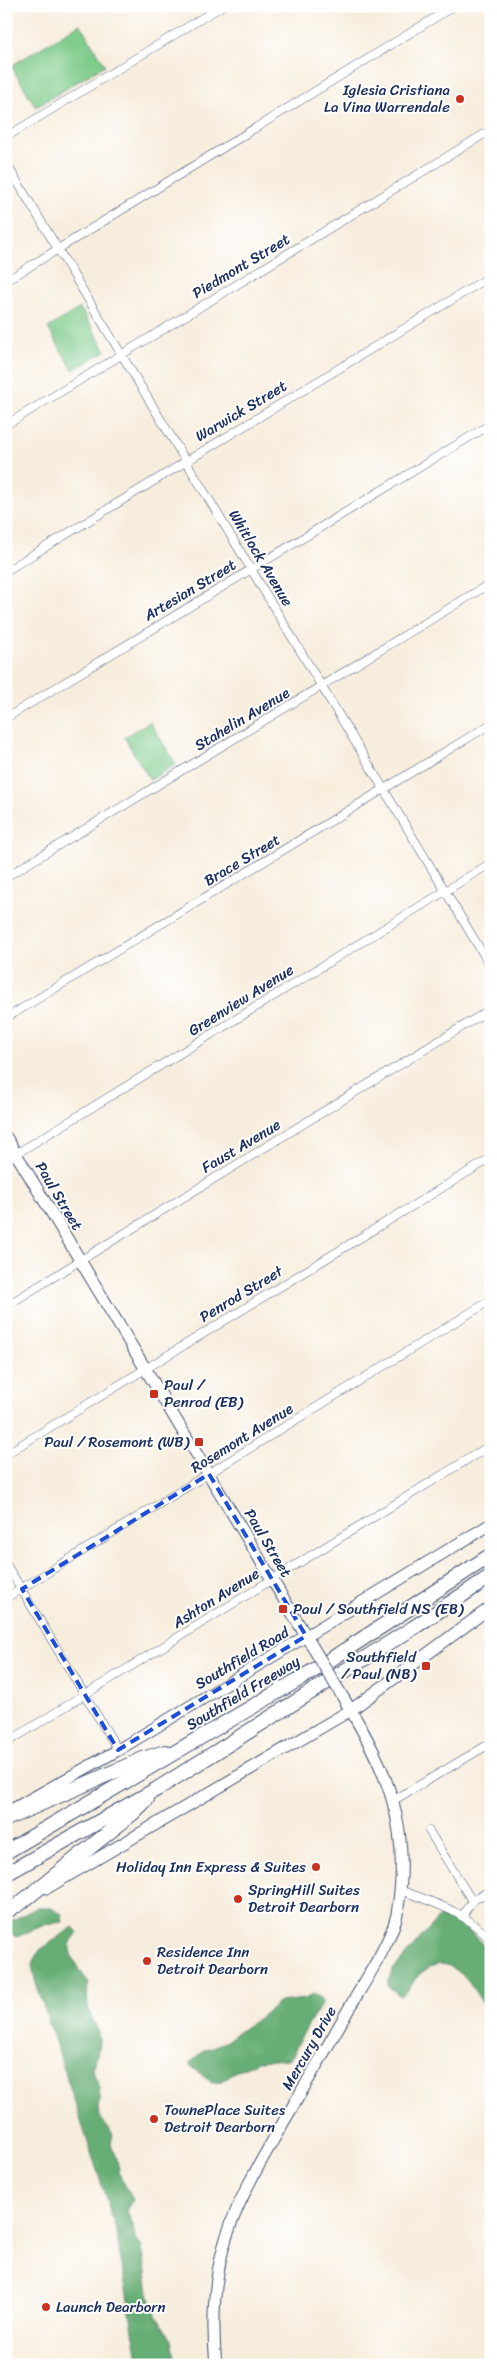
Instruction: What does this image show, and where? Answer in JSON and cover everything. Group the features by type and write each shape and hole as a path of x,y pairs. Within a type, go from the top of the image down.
{"highway":[{"name":"Southfield Freeway","path":"6,1852 313,1671 491,1554"},
{"path":"6,1874 157,1789 491,1576"},
{"path":"6,1819 143,1759 184,1747"},
{"path":"12,1909 133,1813 157,1789"}],"street":[{"path":"6,138 222,6"},
{"path":"6,281 454,6"},
{"name":"Piedmont Street","path":"6,425 491,130"},
{"name":"Whitlock Avenue","path":"6,163 491,967"},
{"name":"Warwick Street","path":"6,570 491,276"},
{"name":"Artesian Street","path":"6,718 491,424"},
{"name":"Stahelin Avenue","path":"6,877 491,583"},
{"name":"Brace Street","path":"6,1018 491,724"},
{"name":"Greenview Avenue","path":"11,1157 491,863"},
{"name":"Faust Avenue","path":"6,1306 491,1009"},
{"name":"Paul Street","path":"6,1137 11,1157 81,1260 378,1757 394,1800 401,1846 400,1890"},
{"name":"Penrod Street","path":"6,1454 491,1158"},
{"name":"Rosemont Avenue","path":"6,1598 491,1300"},
{"name":"Ashton Avenue","path":"6,1743 491,1446"},
{"name":"Southfield Road","path":"6,1812 309,1641 491,1524"},
{"path":"6,1564 118,1750"},
{"path":"12,1909 348,1704 491,1607"},
{"path":"394,1800 491,1743"},
{"path":"429,1831 472,1901"},
{"path":"400,1890 450,1909 472,1922 491,1941"},
{"name":"Mercury Drive","path":"216,2365 212,2330 216,2283 224,2247 248,2184 378,1957 397,1916 400,1890"},
{"path":"462,1916 472,1901 491,1890"}],"highlighted area":[{"path":"209,1474 306,1636 118,1750 22,1589"}],"green space":[{"path":"80,24 105,65 36,107 11,66"},
{"path":"80,308 106,351 73,370 48,328"},
{"path":"150,722 176,764 150,780 124,737"},
{"path":"38,1907 49,1907 62,1914 63,1922 47,1924 17,1937 11,1934 7,1923"},
{"path":"440,1916 462,1926 491,1955 491,2018 471,1985 462,1975 453,1968 442,1964 431,1967 418,1976 400,1996 388,1986 392,1971"},
{"path":"73,1927 78,1932 71,1942 71,1953 88,1983 88,2007 99,2036 92,2070 100,2087 98,2109 100,2117 113,2135 111,2144 119,2168 118,2172 133,2200 127,2211 133,2225 135,2240 142,2247 150,2298 156,2315 172,2339 176,2361 183,2359 187,2365 139,2365 115,2226 35,1980 32,1965 40,1950"},
{"path":"313,1994 319,1997 322,2003 299,2040 293,2055 288,2059 258,2061 233,2073 220,2082 212,2083 191,2066 191,2062 204,2050 225,2042 280,2002 305,1999"}],"place":[{"name":"Iglesia Cristiana La Vina Warrendale","path":"460,99"},
{"name":"Paul / Penrod (EB)","path":"154,1394"},
{"name":"Paul / Rosemont (WB)","path":"199,1442"},
{"name":"Paul / Southfield NS (EB)","path":"283,1609"},
{"name":"Southfield / Paul (NB)","path":"426,1666"},
{"name":"Holiday Inn Express & Suites","path":"316,1867"},
{"name":"SpringHill Suites Detroit Dearborn","path":"238,1899"},
{"name":"Residence Inn Detroit Dearborn","path":"147,1961"},
{"name":"TownePlace Suites Detroit Dearborn","path":"154,2119"},
{"name":"Launch Dearborn","path":"46,2307"}]}
